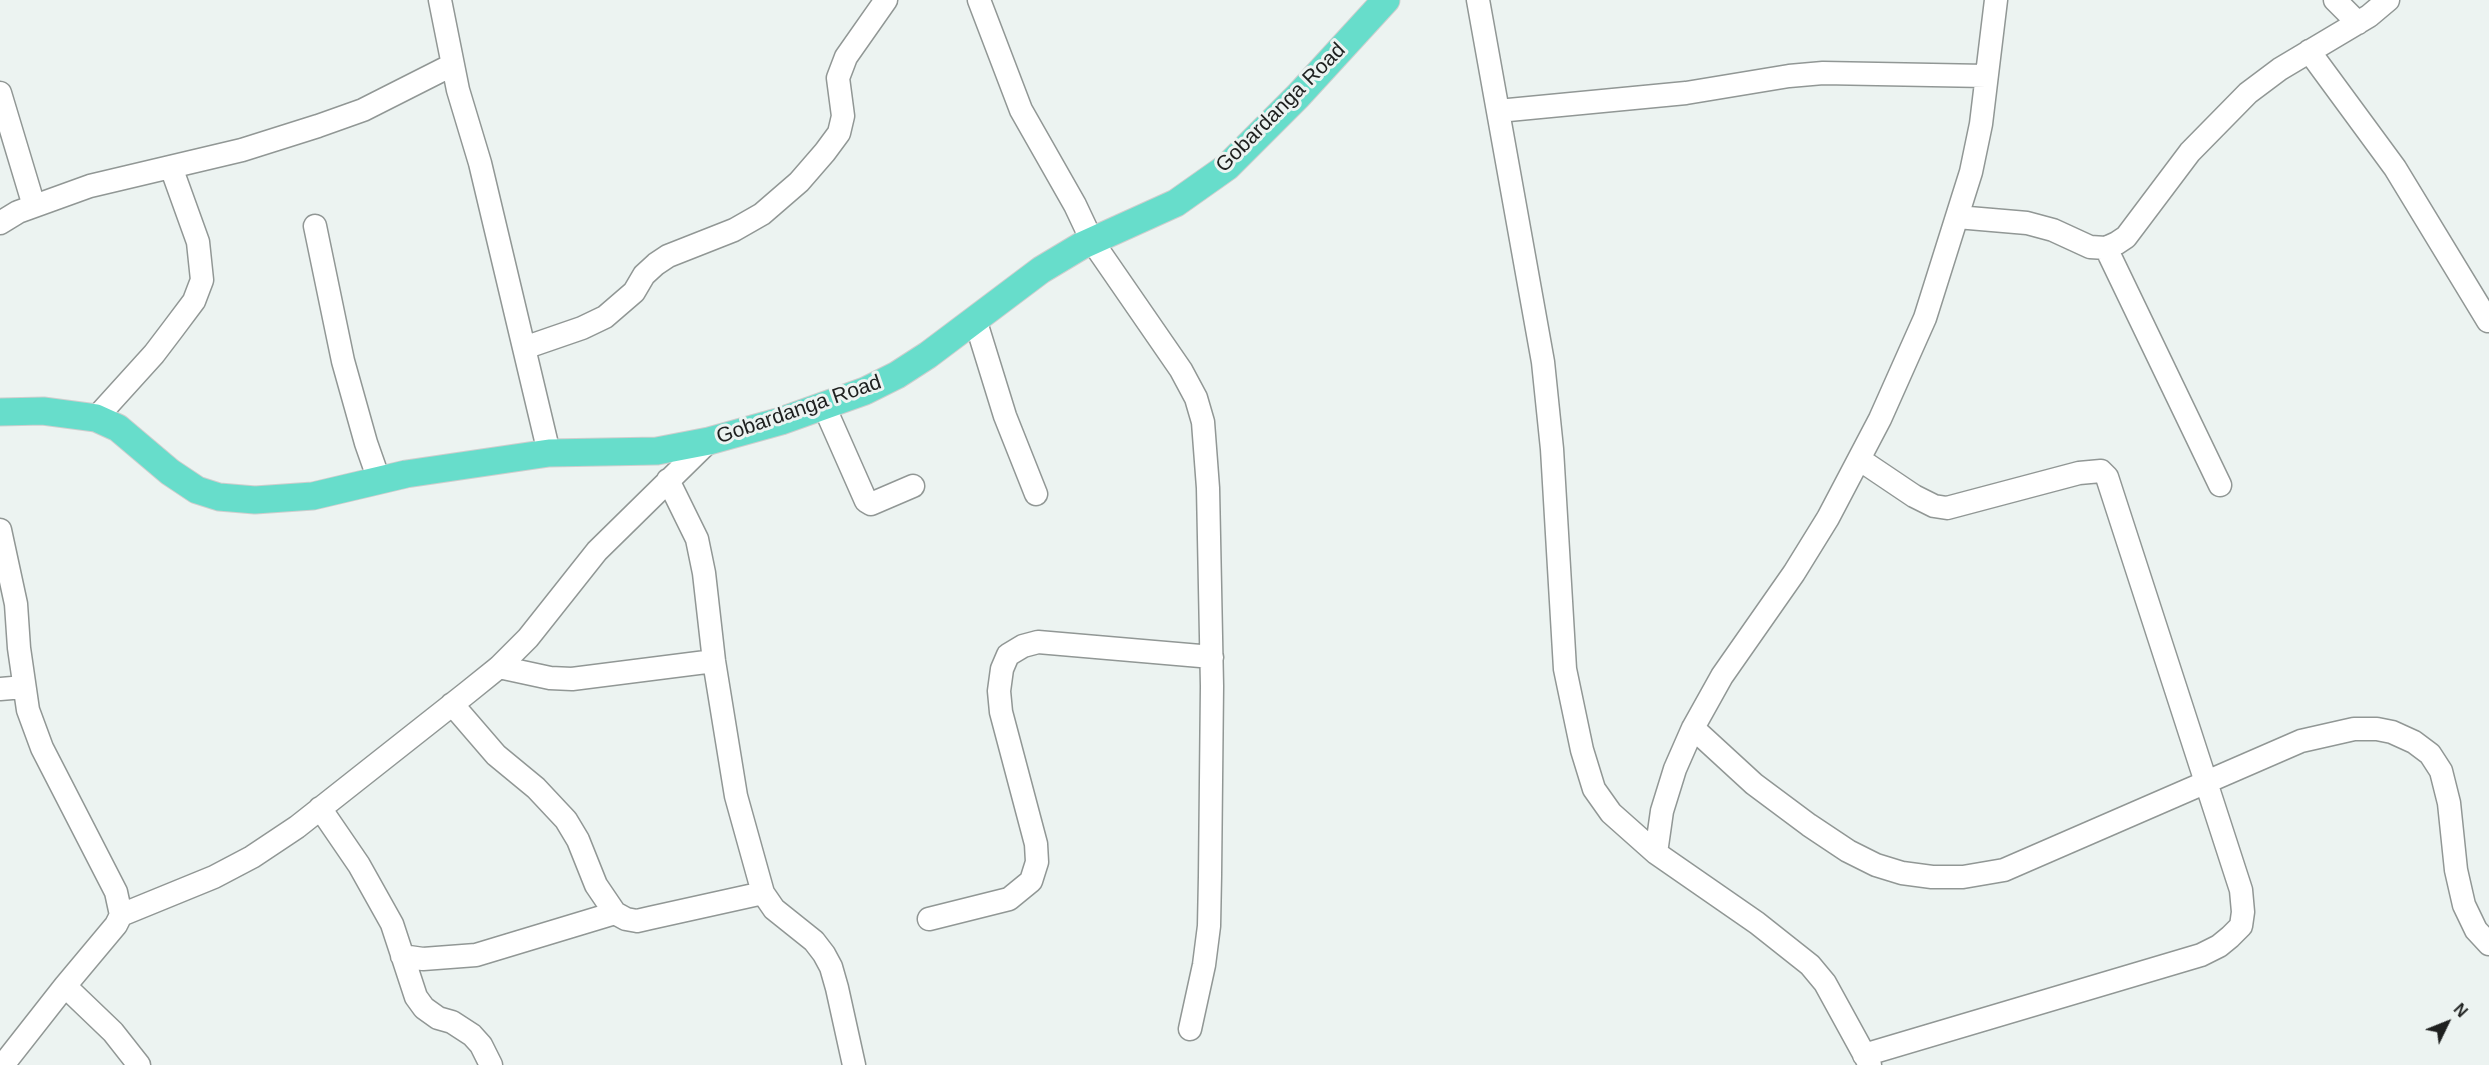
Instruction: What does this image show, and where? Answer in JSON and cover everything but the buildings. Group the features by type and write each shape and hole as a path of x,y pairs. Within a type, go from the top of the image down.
{"main road":[{"name":"Gobardanga Road","path":"0,412 43,411 96,418 118,429 170,472 197,490 219,497 255,500 313,496 463,464 549,453 657,451 709,441 781,421 864,391 897,375 928,355 1041,270 1092,241 1176,203 1227,167 1298,96 1386,0"}],"street":[{"path":"440,0 452,65 480,163 549,453"},
{"path":"524,348 582,328 605,317 634,292 644,275 668,255 744,225 762,214 799,182 838,133 843,116 838,78 846,57 886,0"},
{"path":"979,0 1021,110 1075,205 1092,241 1181,370 1196,398 1203,422 1208,488 1212,657 1209,926 1204,965 1190,1029"},
{"path":"1478,0 1543,362 1552,449 1565,669 1574,718 1594,789 1611,813 1656,853 1757,923 1810,965 1830,993 1867,1060 2200,955 2219,946 2241,926 2243,912 2241,890 2107,477 2101,471 2079,473 1947,508 1934,506 1914,496 1859,459"},
{"path":"1656,853 1662,811 1674,769 1693,728 1722,676 1794,573 1828,519 1900,377 1921,328 1971,172 1979,134 1996,0"},
{"path":"2335,0 2358,23"},
{"path":"1957,217 2027,223 2053,230 2090,247 2106,248 2126,237 2190,152 2248,93 2280,69 2358,23 2388,0"},
{"path":"2309,51 2394,168 2488,321"},
{"path":"0,223 18,212 90,186 242,150 329,122 399,93 452,65"},
{"path":"1498,111 1686,93 1789,76 1823,73 1986,76"},
{"path":"0,93 34,206"},
{"path":"96,418 173,329 194,301 202,280 202,261 198,242 171,168"},
{"path":"315,226 343,361 366,442 380,480"},
{"path":"2106,248 2220,485"},
{"path":"975,319 1005,416 1036,494"},
{"path":"824,406 866,501 871,504 913,486"},
{"path":"121,915 187,889 252,857 320,808 499,667 549,614 597,551 709,441"},
{"path":"668,480 697,539 704,573 714,661 736,796 763,893 774,909 814,941 831,967 854,1065"},
{"path":"0,530 16,604 28,710 42,748 116,892 121,915 116,926 3,1065"},
{"path":"929,919 1009,899 1031,881 1037,862 1036,844 1001,712 999,691 1002,669 1008,656 1023,646 1038,642 1212,657"},
{"path":"499,667 550,678 572,679 714,661"},
{"path":"0,689 24,687"},
{"path":"452,704 496,755 536,788 566,820 578,840 596,885 615,913 626,919 637,921 763,893"},
{"path":"1693,728 1754,784 1848,851 1876,865 1902,873 1932,877 1963,877 2004,870 2301,741 2354,729 2377,729 2392,732 2414,742 2430,754 2441,771 2449,803 2456,870 2464,904 2476,930 2489,944"},
{"path":"320,808 359,865 392,924 416,997 424,1008 472,1035 481,1045 491,1065"},
{"path":"402,956 423,959 476,955 615,913"},
{"path":"65,986 113,1032 140,1065"}]}
